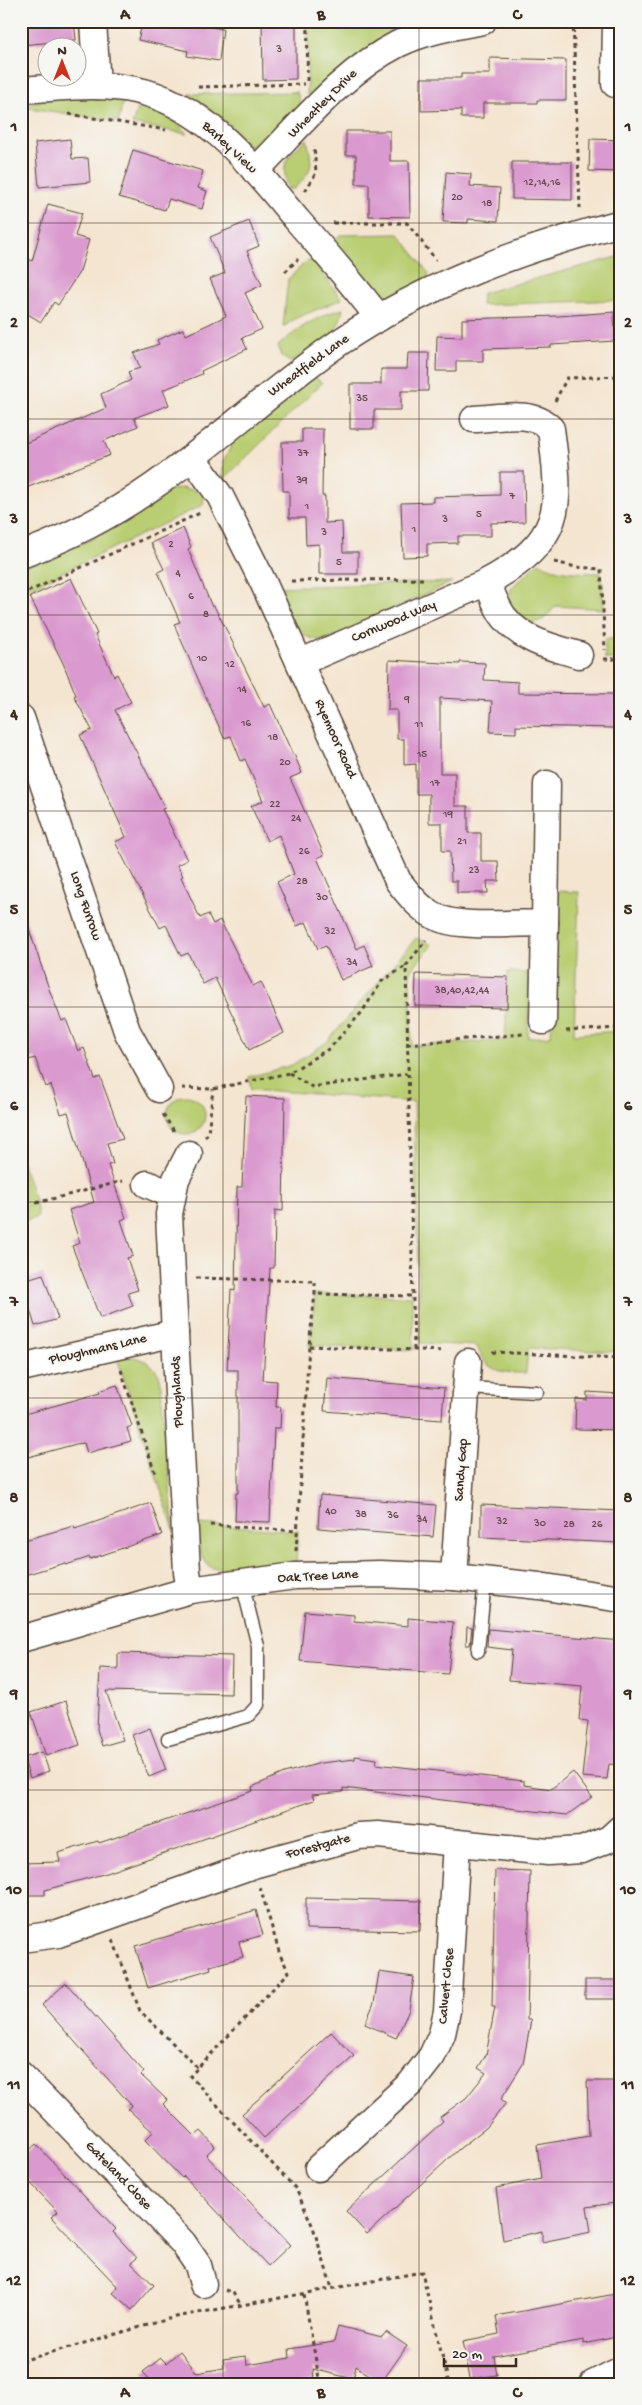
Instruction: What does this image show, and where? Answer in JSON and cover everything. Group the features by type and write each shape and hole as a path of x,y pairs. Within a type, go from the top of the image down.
{"street":[{"path":"93,21 97,86"},
{"name":"Wheatley Drive","path":"255,171 362,64 400,43 442,29 483,21"},
{"path":"615,84 616,21"},
{"name":"Barley View","path":"21,90 97,86 136,90 174,102 210,127 255,171 379,318"},
{"name":"Wheatfield Lane","path":"21,556 110,513 154,485 310,364 379,318 434,287 503,259 581,233 621,223"},
{"path":"474,419 534,417 544,421"},
{"name":"Cornwood Way","path":"301,662 487,582 515,566 535,549 551,527 557,497 551,430 544,421"},
{"name":"Ryemoor Road","path":"192,457 216,490 263,582 301,662 398,881 412,900 442,919 459,922 545,923"},
{"path":"487,582 503,616 522,635 551,647 579,655"},
{"name":"Long Furrow","path":"21,718 126,1031 159,1089"},
{"path":"546,1029 547,784"},
{"name":"Ploughlands","path":"189,1154 176,1179 169,1214 174,1277 187,1572 190,1590"},
{"path":"147,1184 172,1195"},
{"name":"Ploughmans Lane","path":"21,1368 175,1333"},
{"name":"Sandy Gap","path":"454,1577 468,1362"},
{"name":"Oak Tree Lane","path":"21,1638 190,1590 295,1576 380,1574 454,1577 539,1586 621,1599"},
{"name":"Forestgate","path":"21,1938 58,1934 253,1865 358,1836 378,1835 548,1852 582,1850 609,1839 621,1828"},
{"name":"Calvert Close","path":"318,2168 411,2083 432,2056 442,2034 447,2011 457,1844"},
{"name":"Gateland Close","path":"21,2075 183,2243 198,2264 203,2284"},
{"path":"593,2384 617,2372"}],"lane":[{"path":"467,1388 538,1392"},
{"path":"478,1651 485,1580"},
{"path":"168,1739 248,1716 258,1705 258,1646 242,1583"}],"path":[{"path":"573,21 581,233"},
{"path":"292,213 316,173 313,138 306,120 308,22 407,26 420,36"},
{"path":"174,102 185,88 307,84"},
{"path":"60,113 169,130"},
{"path":"285,272 332,223 407,223 428,253 442,266"},
{"path":"544,421 567,378 621,376"},
{"path":"21,595 205,510 216,490"},
{"path":"535,549 555,562 601,569 605,659"},
{"path":"263,582 434,579"},
{"path":"213,1089 208,1134 189,1154 164,1116 159,1089 173,1087 213,1089 290,1073 330,1048 362,1012 382,981 406,966 442,919"},
{"path":"406,966 414,1350"},
{"path":"407,1044 546,1029 621,1028"},
{"path":"290,1073 312,1087 407,1074"},
{"path":"36,1203 136,1178 147,1184"},
{"path":"174,1277 315,1281 309,1346 295,1576"},
{"path":"315,1294 412,1296"},
{"path":"117,1345 118,1358 156,1476"},
{"path":"185,1523 298,1531"},
{"path":"253,1865 280,1956 290,1972 190,2076 296,2189 313,2227 332,2288"},
{"path":"105,1917 140,2011 198,2068"},
{"path":"21,2361 176,2317 422,2272 449,2384"},
{"path":"304,2294 320,2384"}],"green space":[{"path":"308,23 407,25 411,28 307,95"},
{"path":"297,92 302,107 264,144 241,146 229,132 231,126 189,94"},
{"path":"100,96 123,101 119,121 21,107 21,105 53,98"},
{"path":"140,104 166,116 187,134 132,124"},
{"path":"307,139 311,162 310,167 305,177 294,189 288,189 285,166 294,151"},
{"path":"399,234 429,274 426,284 389,298 374,296 332,249 333,241 340,235"},
{"path":"621,256 621,300 481,305 482,293"},
{"path":"307,261 313,261 342,299 296,318 283,327 288,279"},
{"path":"343,309 336,329 324,342 290,362 281,356 278,346 293,334 316,319"},
{"path":"315,377 322,383 223,480 223,461 237,436"},
{"path":"182,488 196,491 204,497 203,505 21,592 21,569 92,539 167,490"},
{"path":"539,562 554,569 601,573 604,609 556,606 544,619 529,625 507,603 512,587"},
{"path":"452,582 340,634 321,640 312,639 297,629 275,587"},
{"path":"605,639 621,639 621,659 605,659"},
{"path":"558,891 579,892 574,1034 621,1031 621,1352 528,1348 526,1373 509,1372 490,1366 481,1355 477,1346 420,1343 414,1102 251,1089 249,1077 292,1065 327,1042 416,938 432,945 410,971 412,1046 505,1040 508,972 529,973 528,1038 551,1036"},
{"path":"186,1096 199,1102 205,1115 199,1128 186,1134 173,1128 167,1115 173,1102"},
{"path":"21,1160 36,1203 38,1217 21,1223"},
{"path":"315,1294 412,1296 414,1350 309,1346"},
{"path":"132,1357 149,1363 160,1377 174,1530 117,1358"},
{"path":"199,1524 298,1531 296,1562 211,1568 203,1558 199,1548"}],"building":[{"path":"21,21 74,21 76,38 38,38 38,43 21,45"},
{"path":"143,21 172,21 223,29 219,61 187,56 188,51 138,40"},
{"path":"262,21 296,21 296,79 263,80"},
{"path":"490,58 566,60 566,100 537,100 537,103 483,103 483,118 461,118 461,110 421,111 421,78 461,78 461,74 490,74"},
{"path":"346,131 390,131 390,161 409,161 410,217 369,216 369,184 356,184 356,155 346,155"},
{"path":"70,139 72,159 88,158 90,182 39,187 35,143"},
{"path":"590,139 621,140 621,172 589,171"},
{"path":"133,150 203,171 198,188 207,191 202,209 169,199 165,210 119,197"},
{"path":"512,162 572,162 572,200 512,199"},
{"path":"446,172 471,174 470,186 500,188 498,221 468,219 468,223 443,222"},
{"path":"48,204 82,213 75,236 89,240 80,271 58,305 54,302 41,322 21,310 21,254 32,261"},
{"path":"249,221 259,246 247,251 262,285 245,293 262,329 242,338 247,349 201,371 202,374 163,390 169,405 134,418 138,426 104,441 110,455 21,490 21,445 106,408 101,394 131,380 128,372 140,368 134,353 159,344 157,340 183,329 186,335 226,316 210,279 225,273 210,237"},
{"path":"614,312 615,341 551,345 551,347 483,349 483,361 456,361 456,371 436,371 437,336 462,337 462,319"},
{"path":"408,353 429,353 428,391 401,391 401,410 374,410 374,429 350,429 350,384 381,384 381,369 407,369"},
{"path":"302,429 323,429 322,496 325,496 325,523 342,522 343,552 358,552 358,574 319,574 319,544 306,545 305,518 289,518 289,491 283,491 282,442 302,442"},
{"path":"500,472 524,472 525,522 491,523 491,536 458,536 458,543 427,544 427,556 403,557 401,503 433,502 433,497 500,495"},
{"path":"183,528 191,547 188,549 212,607 214,606 227,631 264,707 270,704 294,754 302,773 290,778 324,855 317,858 357,949 364,945 373,966 341,980 326,946 318,949 306,922 297,926 277,882 294,874 279,835 267,841 251,806 263,801 245,759 241,761 231,736 224,738 174,624 180,622 158,572 164,569 151,543"},
{"path":"71,578 114,676 117,674 131,702 115,710 165,808 162,809 187,860 177,865 200,918 208,914 213,924 220,920 253,986 261,982 284,1033 249,1050 215,978 203,984 188,953 181,956 166,925 160,928 115,842 126,837 80,735 92,730 74,696 76,695 63,663 30,597"},
{"path":"389,660 460,664 460,662 485,663 484,680 518,682 518,693 617,694 616,728 516,726 516,733 490,732 492,701 440,698 440,773 455,773 455,806 468,806 468,833 481,833 481,861 498,861 499,881 487,881 488,893 457,893 457,881 451,881 450,851 442,851 442,823 429,823 429,794 416,794 416,764 404,765 404,739 397,739 397,710 388,710"},
{"path":"21,917 25,917 50,992 62,1021 66,1019 78,1051 84,1048 95,1079 100,1077 123,1139 107,1143 113,1164 108,1165 126,1218 121,1220 133,1256 127,1258 138,1290 128,1293 133,1306 100,1318 72,1246 80,1243 69,1210 94,1202 68,1112 61,1114 51,1085 46,1087 35,1058 25,1061 21,1051"},
{"path":"416,974 508,977 507,1008 415,1006"},
{"path":"246,1096 285,1098 283,1211 275,1210 274,1268 270,1268 263,1380 277,1381 276,1407 281,1407 280,1428 274,1428 270,1522 235,1521 236,1493 238,1493 238,1370 227,1370 231,1290 235,1291 237,1187 242,1187"},
{"path":"43,1274 58,1319 35,1326 21,1281"},
{"path":"327,1378 444,1388 442,1420 324,1411"},
{"path":"117,1385 132,1426 127,1428 131,1441 87,1453 84,1443 76,1444 21,1459 21,1415 100,1393 99,1391"},
{"path":"587,1392 621,1394 621,1430 575,1429 576,1399 587,1400"},
{"path":"320,1495 436,1505 433,1537 318,1528"},
{"path":"151,1503 162,1535 90,1559 90,1557 66,1565 65,1563 21,1576 21,1541 74,1526 75,1529"},
{"path":"481,1505 621,1511 621,1543 481,1537"},
{"path":"305,1611 354,1615 354,1621 408,1626 408,1618 453,1622 448,1674 300,1661"},
{"path":"467,1627 472,1628 470,1645 466,1645"},
{"path":"488,1629 621,1641 621,1765 609,1764 607,1779 582,1777 588,1721 579,1720 582,1686 509,1680 512,1650 487,1647"},
{"path":"118,1653 232,1656 231,1694 106,1691 123,1740 102,1746 97,1729 100,1668 118,1669"},
{"path":"66,1701 80,1745 46,1756 31,1712"},
{"path":"150,1728 166,1770 149,1777 132,1735"},
{"path":"42,1752 49,1771 30,1778 23,1758"},
{"path":"355,1756 377,1759 376,1764 524,1781 524,1785 551,1789 573,1772 592,1797 567,1815 343,1788 343,1792 312,1795 314,1800 107,1873 45,1890 45,1895 21,1895 21,1863 60,1862 58,1853 98,1841 99,1843 253,1791 252,1787 284,1773 321,1763 355,1759"},
{"path":"495,1870 530,1871 527,2020 531,2020 523,2064 501,2099 506,2103 487,2127 459,2149 367,2234 346,2211 443,2121 440,2117 466,2098 486,2073 478,2068 486,2055 495,2007 492,2007"},
{"path":"306,1898 421,1901 420,1931 306,1929"},
{"path":"256,1910 263,1935 239,1942 243,1957 210,1966 211,1969 148,1988 135,1946"},
{"path":"379,1972 414,1977 409,2010 396,2038 365,2024 374,2003"},
{"path":"585,1980 621,1980 621,1999 585,1999"},
{"path":"66,1983 144,2072 141,2075 167,2100 163,2104 195,2136 201,2131 215,2146 206,2155 290,2245 268,2266 184,2176 182,2178 145,2140 153,2132 128,2109 132,2106 42,2005"},
{"path":"331,2032 354,2056 264,2138 242,2114"},
{"path":"587,2081 621,2081 621,2202 587,2207 591,2232 542,2242 542,2231 503,2240 496,2188 541,2179 537,2145 589,2136"},
{"path":"36,2144 116,2229 113,2232 137,2258 131,2263 154,2285 132,2310 113,2293 118,2287 51,2217 58,2212 21,2173 21,2158"},
{"path":"621,2293 621,2336 584,2344 584,2340 494,2356 497,2375 470,2379 463,2341 499,2334 496,2316"},
{"path":"338,2326 382,2337 386,2332 407,2346 381,2383 356,2366 353,2379 313,2369 314,2380 289,2384 141,2384 148,2378 143,2372 161,2358 166,2363 180,2351 197,2373 224,2368 223,2359 246,2356 247,2365 290,2358 289,2349 334,2342"}]}
